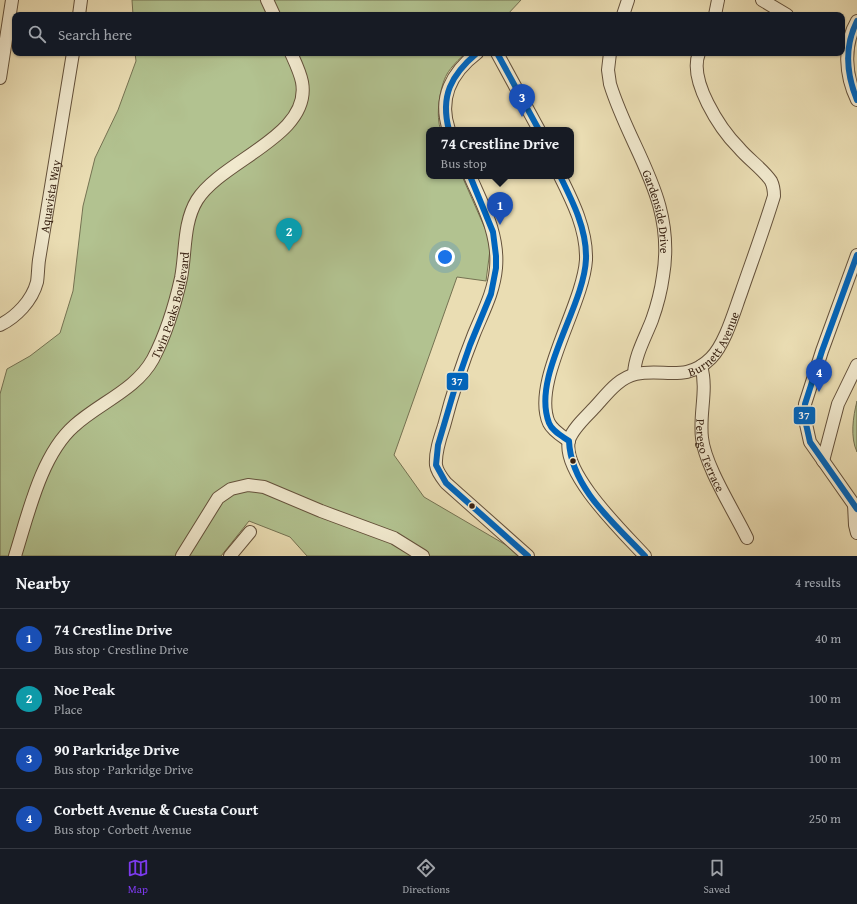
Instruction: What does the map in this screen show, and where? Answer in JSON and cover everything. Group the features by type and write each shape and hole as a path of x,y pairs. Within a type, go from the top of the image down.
{"street":[{"path":"0,78 12,0"},
{"path":"79,12 81,0"},
{"path":"267,0 273,12"},
{"path":"624,12 628,0"},
{"path":"716,12 718,0"},
{"path":"762,0 782,12"},
{"path":"857,21 845,47 847,66 857,100"},
{"name":"Aquavista Way","path":"0,325 18,312 28,300 37,283 39,260 73,56"},
{"name":"Twin Peaks Boulevard","path":"15,556 43,473 56,447 74,426 136,381 148,368 156,352 179,286 186,228 196,201 216,179 280,132 291,122 298,111 302,98 302,82 292,56"},
{"path":"448,127 445,108 449,86 457,71 474,56"},
{"path":"499,56 537,127"},
{"name":"Gardenside Drive","path":"610,56 608,70 610,84 656,192 662,212 665,240 664,269 660,296 637,356 634,374"},
{"name":"Burnett Avenue","path":"569,441 574,431 614,385 634,374 677,374 693,370 710,359 716,352 730,322 774,196 772,182 737,147 711,111 698,76 698,56"},
{"path":"471,179 492,227 496,250 496,271 491,293 450,402 437,452 437,468 446,483 528,556"},
{"path":"561,179 580,222 585,245 586,260 580,291 546,386 545,405 552,427 569,441 570,457 586,490 644,556"},
{"path":"857,255 822,351 805,404 804,415 810,442 856,506 855,525 857,533"},
{"path":"823,461 838,404 857,365"},
{"name":"Perego Terrace","path":"701,366 705,379 702,439 707,459 747,538"},
{"path":"182,556 218,498 234,488 251,484 264,487 321,511 394,538 423,556"},
{"path":"230,556 250,532"}],"green space":[{"path":"132,0 521,0 510,12 133,12"},
{"path":"135,56 463,56 455,63 444,79 438,110 440,127 426,127 426,179 463,179 491,242 486,281 457,277 394,455 424,497 506,545 518,556 307,556 290,537 249,521 221,556 0,556 0,394 7,369 30,356 60,333 73,291 83,206 95,158 118,110 136,61"},
{"path":"857,401 857,452 853,440 853,420"}],"transit line":[{"name":"37","path":"857,21 848,50 849,70 853,90 857,100"},
{"name":"37","path":"448,127 446,107 450,87 460,70 474,56"},
{"name":"37","path":"499,56 537,127"},
{"name":"37","path":"471,179 493,232 496,268 491,294 470,345 454,391 438,445 436,465 446,483 528,556"},
{"name":"37","path":"561,179 582,227 586,248 586,259 583,278 577,299 552,363 547,384 545,404 549,423 555,431 569,441 572,458 578,474 586,490 596,504 645,556"},
{"name":"37","path":"857,255 822,351 805,404 804,415 810,442 857,509"}],"place":[{"name":"90 Parkridge Drive","path":"522,117"},
{"name":"74 Crestline Drive","path":"500,225"},
{"name":"Noe Peak","path":"289,251"},
{"name":"Corbett Avenue & Cuesta Court","path":"819,392"}]}
